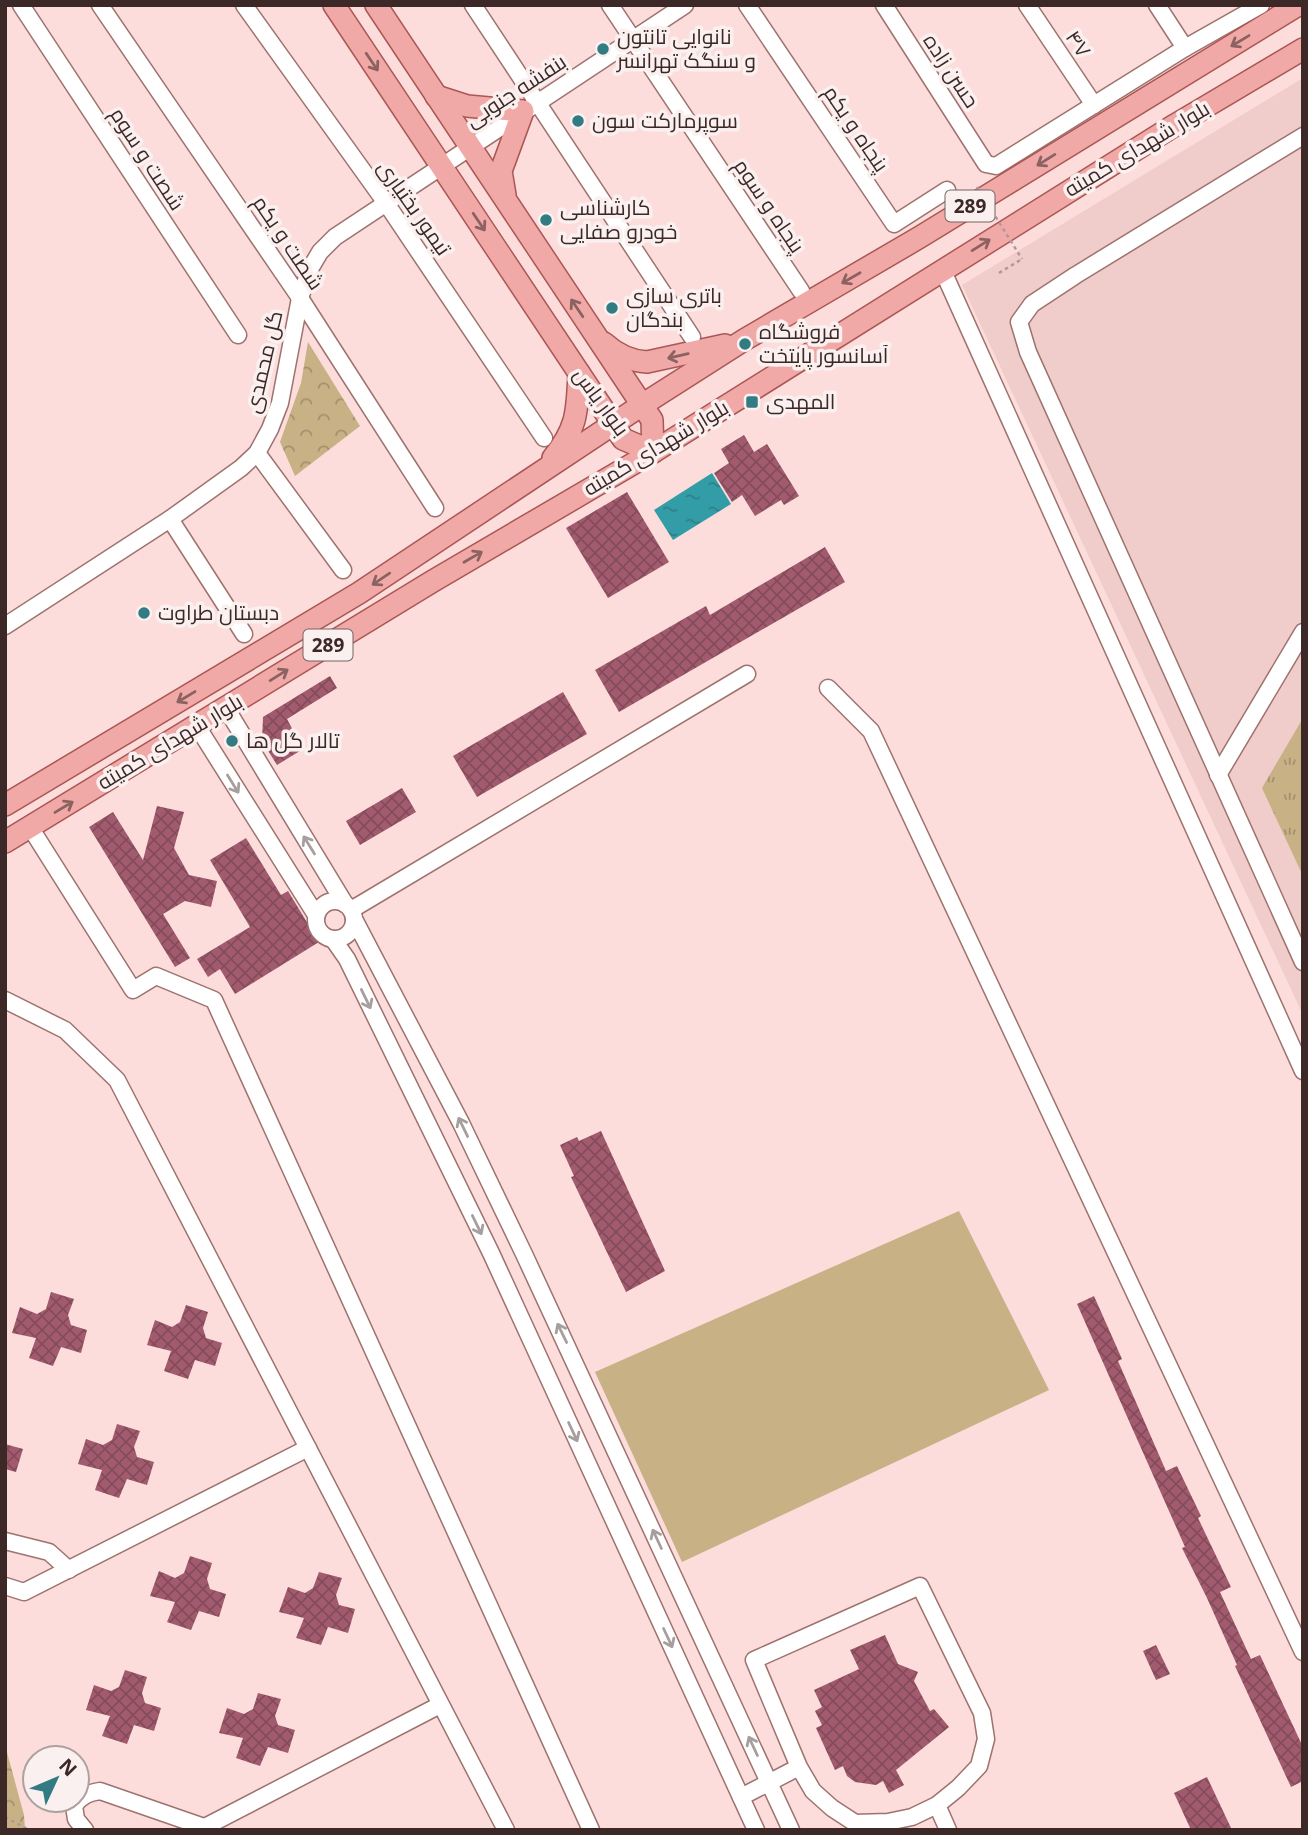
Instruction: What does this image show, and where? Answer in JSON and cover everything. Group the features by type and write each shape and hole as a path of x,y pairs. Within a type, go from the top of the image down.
{"main road":[{"name":"بلوار یاس","path":"334,5 623,439 653,452 652,420 376,5"},
{"name":"بلوار شهدای کمیته","path":"5,806 359,593 543,470 627,404 744,340 920,237 1298,5"},
{"name":"بلوار شهدای کمیته","path":"5,842 433,580 653,452 942,269 1303,49"},
{"path":"436,96 467,106 531,106 501,171 505,200"},
{"path":"594,334 611,349 636,362 670,358 744,340"},
{"path":"543,470 569,438 577,408 579,373"}],"street":[{"name":"شصت و سوم","path":"21,5 237,335"},
{"name":"شصت و یکم","path":"100,5 300,298 435,508"},
{"name":"تیمور بختیاری","path":"244,5 386,203 544,438"},
{"path":"473,5 531,106 692,337"},
{"name":"پنجاه و سوم","path":"610,5 801,291"},
{"name":"بنفشه جنوبی","path":"441,165 685,5"},
{"name":"پنجاه و یکم","path":"747,5 894,224 947,190"},
{"name":"حسن زاده","path":"884,5 986,164 996,166 1094,105"},
{"name":"۴۷","path":"1027,5 1094,105"},
{"path":"1157,5 1185,48"},
{"path":"1094,105 1185,48 1261,5"},
{"path":"1303,136 1076,275 1032,304 1019,323 1028,352 1303,961"},
{"name":"گل محمدی","path":"5,626 170,519 242,468 257,453 280,402 300,298 310,269 320,252 335,237 441,165"},
{"path":"942,269 1303,1071"},
{"path":"257,453 343,570"},
{"path":"170,519 244,634"},
{"path":"1218,775 1303,632"},
{"path":"350,911 747,674"},
{"path":"828,688 871,731 1303,1652"},
{"path":"226,708 350,911 461,1123 791,1830"},
{"path":"197,726 316,915 321,934 333,939 347,959 496,1265 756,1830"},
{"path":"30,827 133,990 156,976 214,1000 591,1830"},
{"path":"316,915 327,902 333,901 350,911 353,926 346,936 333,939"},
{"path":"5,1000 65,1030 117,1080 506,1830"},
{"path":"496,1265 524,1254"},
{"path":"5,1586 24,1592 308,1448"},
{"path":"5,1541 49,1552 69,1570"},
{"path":"920,1586 982,1713 986,1739 979,1766 937,1805 912,1817 888,1822 855,1823 813,1791 799,1767 754,1660 920,1586"},
{"path":"85,1830 76,1819 74,1806 88,1793 100,1791 201,1828 440,1705"},
{"path":"741,1797 799,1767"},
{"path":"937,1805 948,1830"}],"path":[{"path":"977,187 1022,259 999,273"},
{"path":"5,1817 29,1830"}],"shaded area":[{"path":"1303,78 1303,1015 962,285"}],"green space":[{"path":"308,342 360,426 295,476 280,442 301,383"},
{"path":"1303,718 1303,876 1262,788"},
{"path":"959,1211 1049,1390 682,1562 595,1372"},
{"path":"5,1745 21,1804 21,1814 24,1815 25,1830 5,1830"}],"water":[{"path":"712,473 731,504 673,540 654,510"}],"building":[{"path":"744,435 754,452 767,444 799,496 784,505 781,500 755,516 742,495 732,502 714,473 729,463 721,449"},
{"path":"627,492 669,562 608,598 566,528"},
{"path":"825,547 845,582 619,712 595,670 706,606 710,615"},
{"path":"330,676 337,688 287,719 303,749 277,765 262,741 263,717"},
{"path":"563,692 587,734 477,797 453,756"},
{"path":"402,788 416,812 360,845 346,821"},
{"path":"157,806 184,812 174,848 189,875 217,881 211,907 185,901 163,914 190,958 175,967 89,827 113,812 143,860"},
{"path":"246,838 281,895 288,891 319,942 235,994 220,969 208,977 197,959 250,927 210,860"},
{"path":"601,1131 665,1271 626,1292 571,1177 574,1176 560,1145 577,1137 579,1141"},
{"path":"51,1292 74,1299 68,1315 71,1325 87,1330 81,1353 61,1347 53,1366 29,1358 36,1338 12,1333 20,1307 37,1314 46,1309"},
{"path":"1094,1296 1122,1359 1118,1361 1166,1471 1177,1466 1201,1516 1198,1518 1231,1587 1220,1592 1251,1659 1260,1655 1303,1747 1303,1781 1291,1787 1182,1548 1185,1547 1077,1304"},
{"path":"186,1305 208,1312 203,1328 206,1338 222,1343 215,1366 195,1360 188,1379 164,1371 171,1351 147,1345 155,1320 172,1327 180,1322"},
{"path":"117,1424 140,1431 134,1447 137,1457 154,1462 147,1485 127,1479 119,1498 95,1490 102,1470 78,1464 86,1439 103,1445 112,1440"},
{"path":"5,1444 23,1449 16,1472 5,1469"},
{"path":"190,1556 212,1563 207,1579 210,1589 226,1594 219,1617 199,1611 191,1630 167,1622 175,1602 150,1596 159,1571 175,1578 184,1573"},
{"path":"319,1572 342,1578 336,1595 339,1605 355,1609 348,1633 328,1627 321,1645 296,1638 304,1618 279,1612 288,1587 305,1593 313,1588"},
{"path":"885,1635 898,1664 918,1672 914,1681 930,1711 934,1709 949,1727 896,1770 904,1785 889,1793 883,1781 876,1785 855,1782 847,1776 843,1766 835,1770 816,1728 822,1725 815,1711 822,1707 814,1690 859,1669 850,1650"},
{"path":"1156,1645 1170,1674 1156,1680 1143,1651"},
{"path":"125,1670 147,1677 142,1693 145,1703 161,1708 154,1731 134,1725 127,1744 102,1736 110,1716 86,1710 94,1685 111,1691 119,1687"},
{"path":"258,1693 281,1699 275,1716 278,1725 295,1730 288,1753 268,1747 260,1766 236,1758 243,1738 219,1733 227,1708 244,1714 253,1709"},
{"path":"1207,1777 1232,1830 1191,1830 1174,1793"}],"place":[{"name":"نانوایی تانتون و سنگک تهرانسر","path":"603,49"},
{"name":"سوپرمارکت سون","path":"578,121"},
{"name":"کارشناسی خودرو صفایی","path":"546,220"},
{"name":"باتری سازی بندگان","path":"612,308"},
{"name":"فروشگاه آسانسور پایتخت","path":"745,344"},
{"name":"المهدی","path":"752,402"},
{"name":"دبستان طراوت","path":"144,613"},
{"name":"تالار گل ها","path":"232,741"}]}
